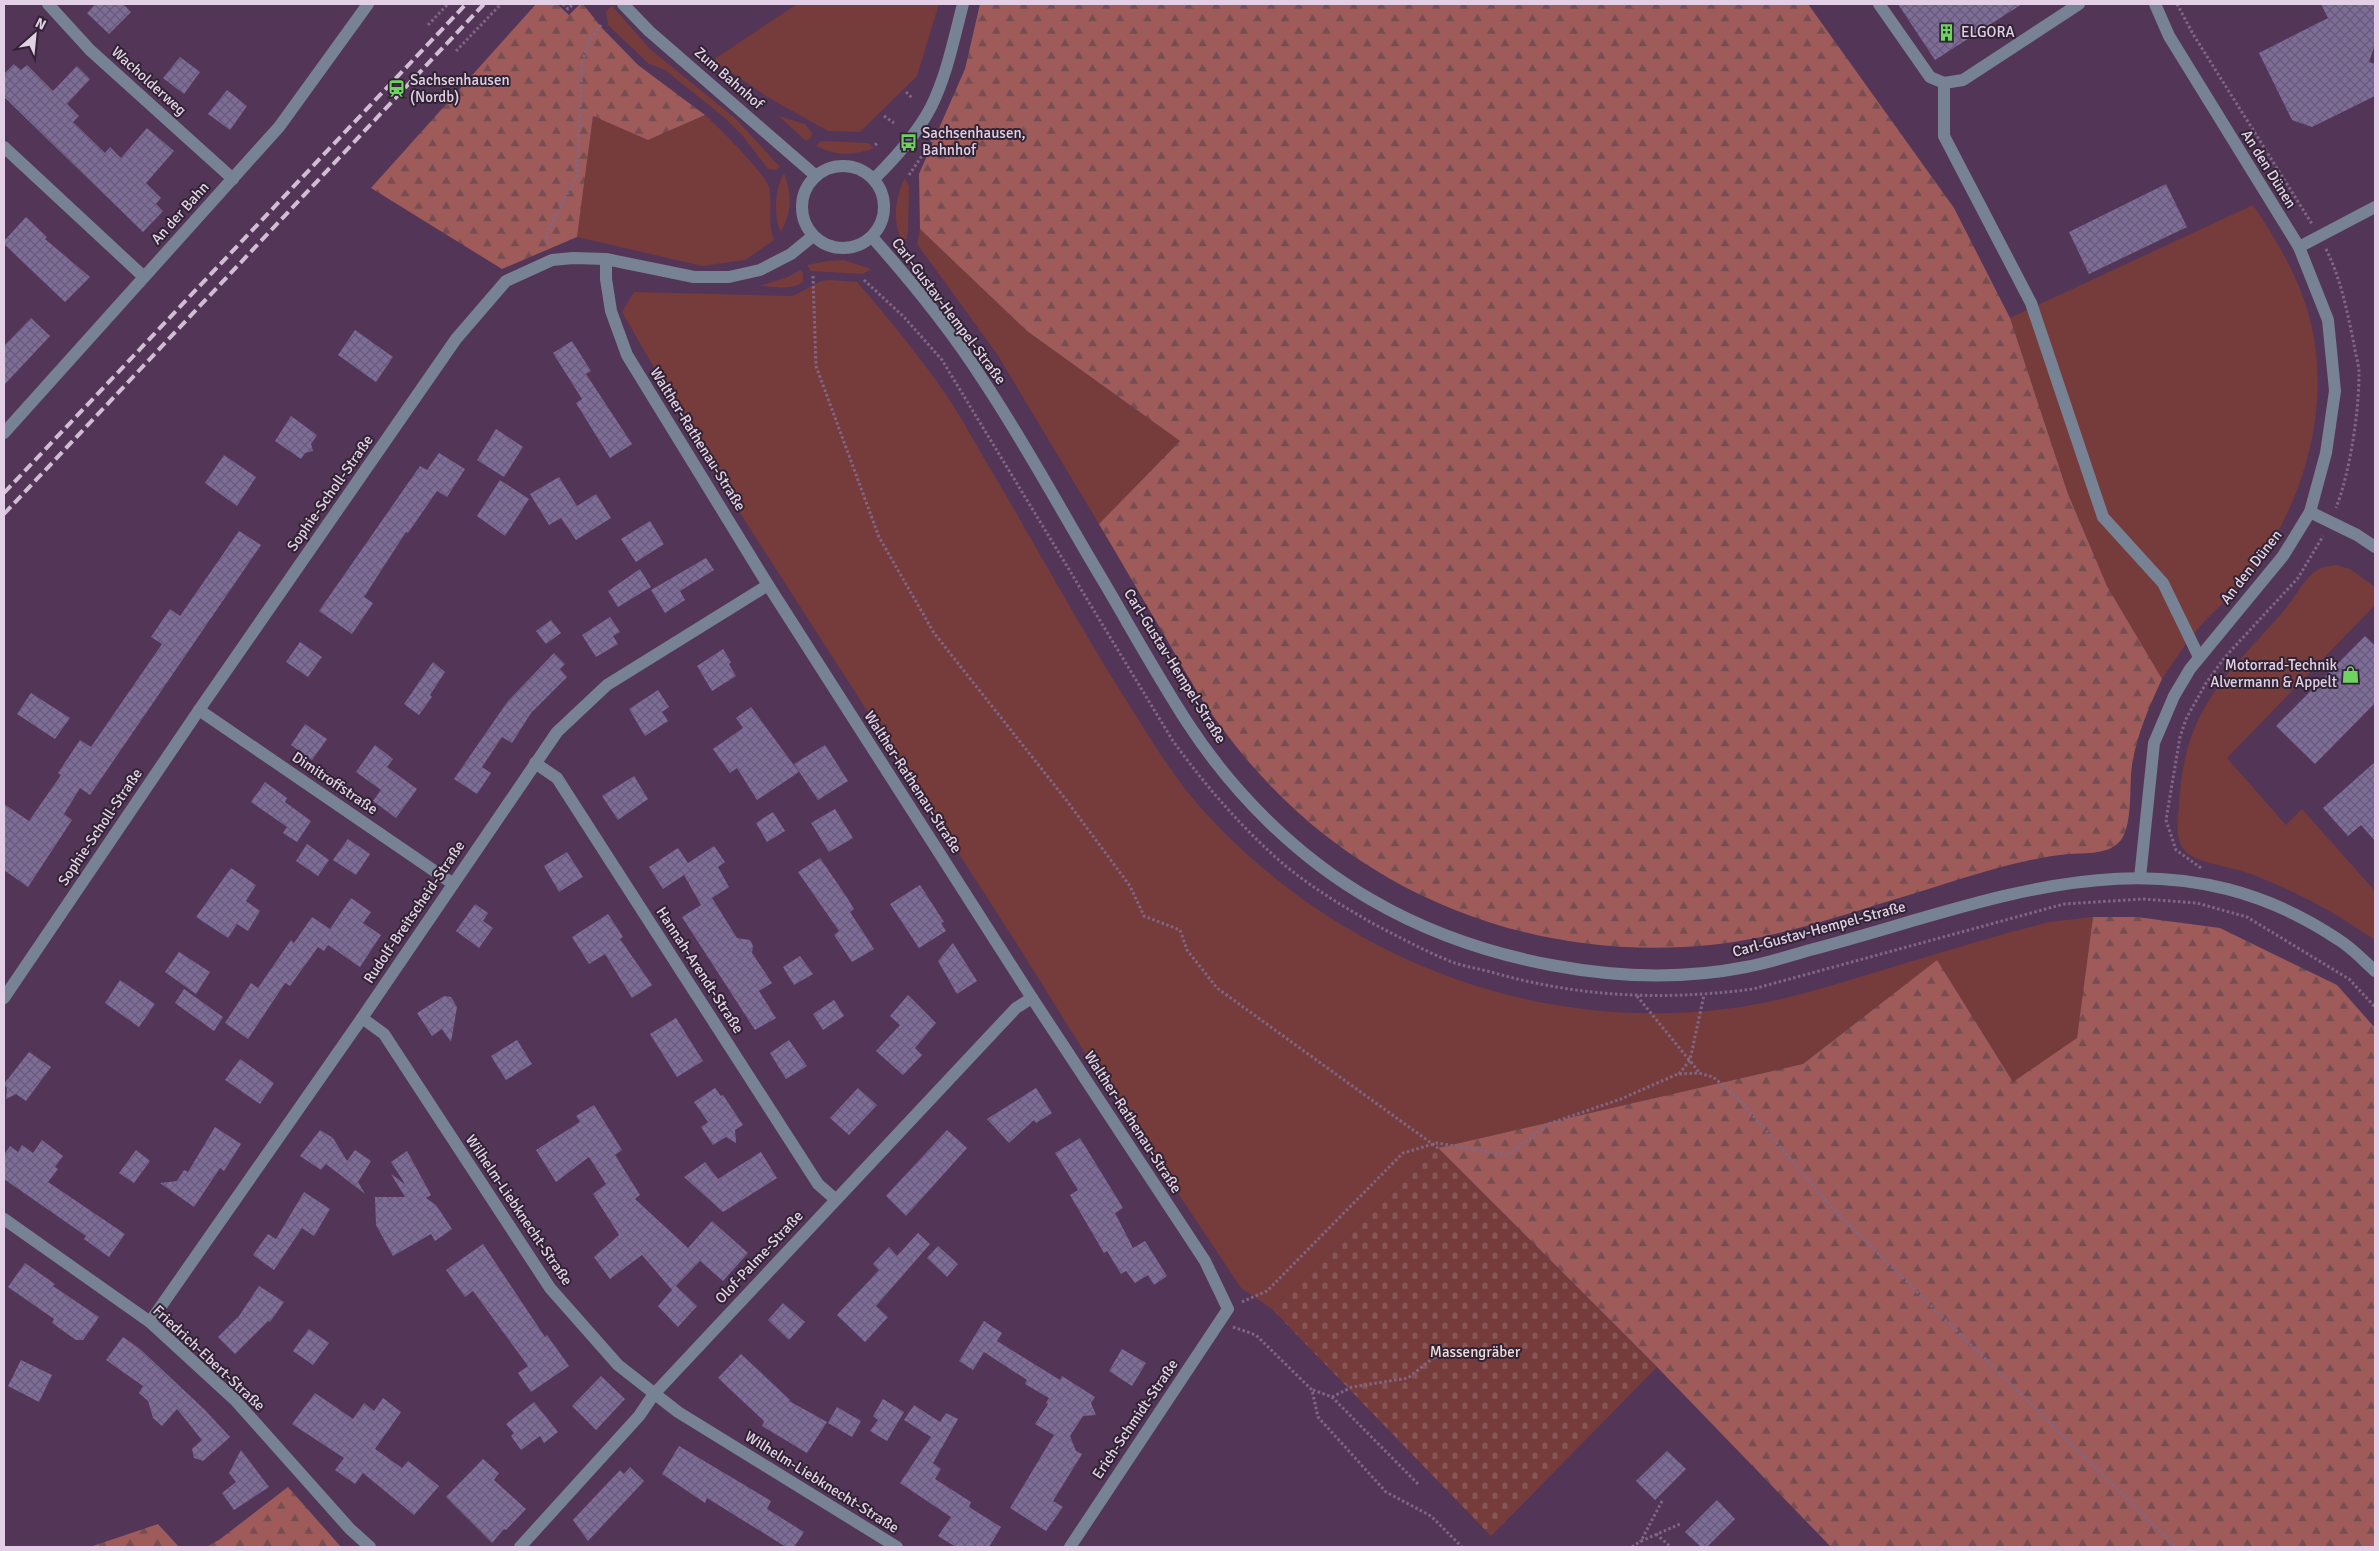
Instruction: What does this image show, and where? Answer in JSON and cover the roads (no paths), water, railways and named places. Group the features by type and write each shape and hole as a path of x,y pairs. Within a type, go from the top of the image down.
{"street":[{"name":"Wacholderweg","path":"48,4 90,50 233,179"},
{"name":"An der Bahn","path":"4,433 279,127 368,4"},
{"name":"Zum Bahnhof","path":"623,4 649,31 816,176"},
{"path":"874,179 908,142 931,106 952,48 963,4"},
{"path":"1880,4 1930,77 1944,83 1963,80 2079,4"},
{"name":"An den Dünen","path":"2140,878 2154,743 2174,696 2199,657 2283,556 2310,512 2326,453 2334,391 2328,320 2299,248 2169,36 2155,4"},
{"path":"1944,83 1944,136 2031,303 2103,517 2164,583 2199,657"},
{"path":"4,147 144,277"},
{"path":"839,166 852,167 864,171 874,179 881,190 885,202 884,215 880,227 872,238 855,247 836,248 823,244 813,236 802,216 802,205 809,184 816,176 827,169 839,166"},
{"path":"2299,248 2375,207"},
{"name":"Sophie-Scholl-Straße","path":"4,998 199,710 456,339 478,311 506,281 552,260 606,258 694,277 729,277 760,270 791,254 813,236"},
{"name":"Carl-Gustav-Hempel-Straße","path":"872,238 938,318 983,379 1187,723 1209,754 1238,790 1274,826 1318,862 1369,898 1456,940 1518,958 1572,968 1626,974 1688,973 1747,967 2021,891 2072,882 2140,878 2200,882 2238,890 2293,914 2341,941 2375,971"},
{"name":"Walther-Rathenau-Straße","path":"606,258 606,279 611,311 627,355 768,585 1032,998 1204,1261 1228,1309"},
{"path":"2310,512 2357,535 2375,548"},
{"name":"Rudolf-Breitscheid-Straße","path":"150,1322 362,1018 452,883 557,732 607,685 768,585"},
{"name":"Dimitroffstraße","path":"199,710 452,883"},
{"name":"Hannah-Arendt-Straße","path":"535,762 557,778 818,1184 835,1199"},
{"name":"Olof-Palme-Straße","path":"520,1547 639,1416 654,1394 835,1199 1016,1008 1032,998"},
{"name":"Wilhelm-Liebknecht-Straße","path":"362,1018 384,1034 550,1288 618,1365 678,1412 897,1547"},
{"name":"Friedrich-Ebert-Straße","path":"4,1219 150,1322 235,1400 350,1529 370,1547"},
{"name":"Erich-Schmidt-Straße","path":"1070,1547 1228,1309"}],"railway":[{"path":"4,493 466,4"},
{"path":"4,514 484,4"}],"place":[{"name":"ELGORA","path":"1947,32"},
{"name":"Sachsenhausen (Nordb)","path":"396,89"},
{"name":"Sachsenhausen, Bahnhof","path":"908,142"},
{"name":"Motorrad-Technik Alvermann & Appelt","path":"2351,674"}],"park label":[{"name":"Massengräber","path":"1475,1352"}]}
